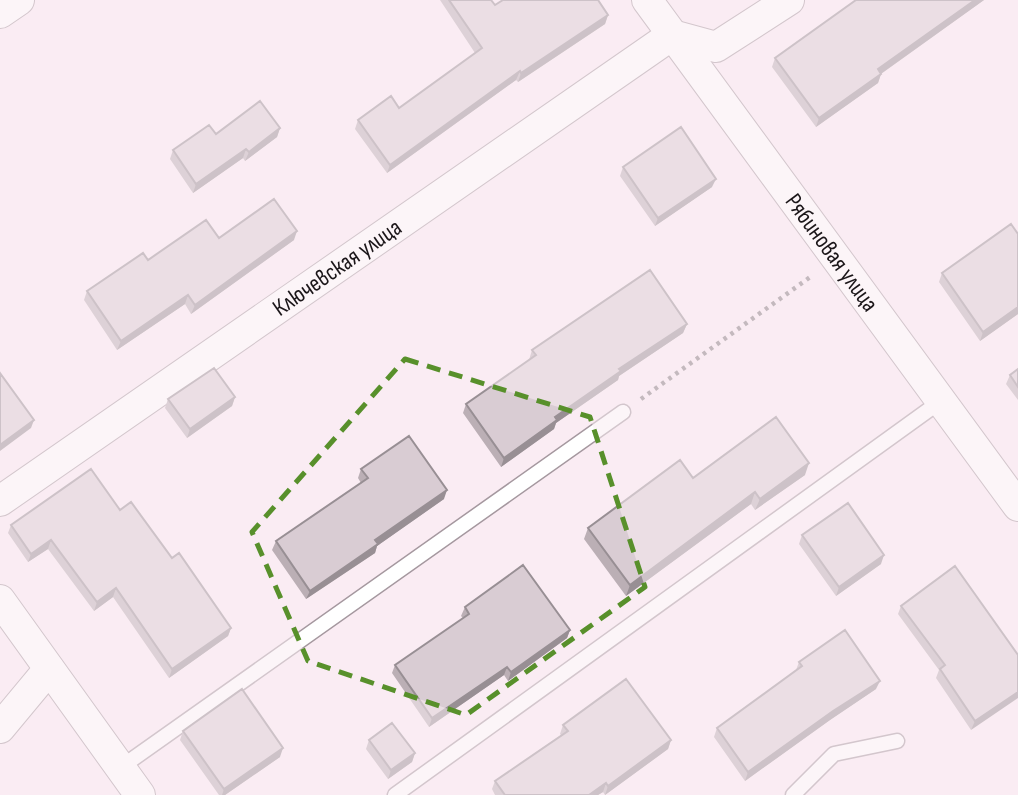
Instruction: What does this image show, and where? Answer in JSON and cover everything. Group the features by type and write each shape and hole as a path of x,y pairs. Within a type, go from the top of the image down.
{"street":[{"path":"0,13 19,0"},
{"name":"Рябиновая улица","path":"648,0 1018,506"},
{"path":"672,35 716,47 789,0"},
{"name":"Ключевская улица","path":"0,501 672,35"},
{"path":"0,600 141,795"},
{"path":"0,727 49,669"}],"lane":[{"path":"395,795 941,401"},
{"path":"120,768 623,412"},
{"path":"793,795 834,754 897,741"}],"path":[{"path":"623,412 836,258"}],"highlighted area":[{"path":"405,359 590,417 645,587 466,715 308,661 252,532"}],"building":[{"path":"449,0 491,0 495,5 503,0 598,0 608,15 521,73 520,71 390,165 358,120 391,96 399,108 482,48"},
{"path":"856,0 975,0 878,69 881,74 819,118 775,58"},
{"path":"260,101 280,128 249,152 246,149 196,184 173,150 209,125 216,134"},
{"path":"681,127 716,179 658,218 623,167"},
{"path":"274,199 297,231 195,305 188,295 121,341 87,291 143,253 148,260 206,220 219,238"},
{"path":"1011,224 1018,234 1018,307 983,332 942,273"},
{"path":"650,270 687,324 619,369 621,371 555,417 557,420 504,458 466,404 536,355 532,350"},
{"path":"214,368 235,397 190,429 168,399"},
{"path":"1018,369 1018,387 1010,375"},
{"path":"0,373 34,420 0,445"},
{"path":"776,417 809,463 760,499 755,492 630,585 588,528 680,460 693,478"},
{"path":"409,436 447,490 375,540 378,544 310,591 276,541 368,478 361,469"},
{"path":"91,469 120,510 131,502 172,558 179,553 231,628 172,669 116,588 97,602 51,540 31,554 11,525"},
{"path":"848,503 884,555 839,587 802,535"},
{"path":"523,565 570,630 511,672 507,667 432,718 395,665 469,614 465,607"},
{"path":"955,566 1018,655 1018,692 975,721 940,669 945,665 901,606"},
{"path":"845,630 880,681 748,772 717,728 802,666 799,662"},
{"path":"626,679 671,740 608,786 606,783 589,795 505,795 495,781 568,731 563,725"},
{"path":"242,689 283,748 224,789 183,731"},
{"path":"392,723 415,753 391,770 369,740"}]}
